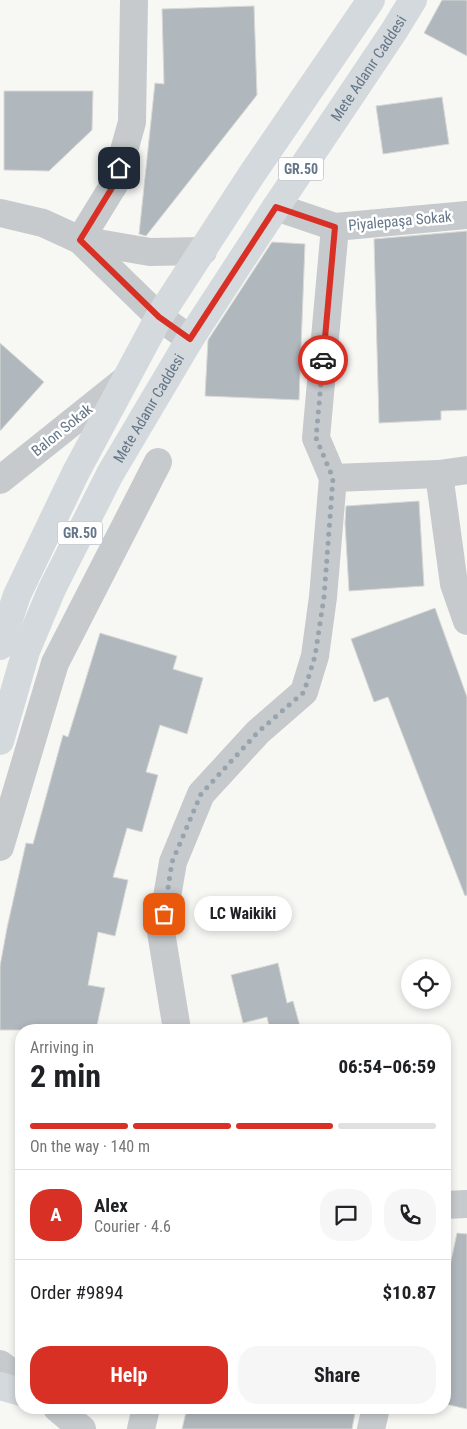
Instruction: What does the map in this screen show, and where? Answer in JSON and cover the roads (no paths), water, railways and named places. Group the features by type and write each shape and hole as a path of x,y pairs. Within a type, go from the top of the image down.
{"main road":[{"name":"GR.50","path":"0,646 17,595 42,542 76,472 159,317 252,174 371,0"},
{"name":"Mete Adanır Caddesi","path":"0,741 26,652 52,589 110,474 190,339 394,31 412,0"},
{"path":"0,1386 15,1390"}],"street":[{"path":"80,240 115,183 132,122 134,0"},
{"name":"Piyalepaşa Sokak","path":"276,207 335,227 467,215"},
{"path":"0,214 43,223 80,240 150,252 203,251"},
{"path":"176,1024 161,932 172,862 201,794 258,732 304,692 315,656 324,597 333,478 316,438 335,227"},
{"path":"80,240 159,317 190,339"},
{"name":"Balon Sokak","path":"0,480 125,380"},
{"path":"0,847 55,663 158,462"},
{"path":"333,478 439,474 467,470"},
{"path":"439,474 454,584 467,620"},
{"path":"26,652 55,663"},
{"path":"451,1205 467,1204"},
{"path":"0,1364 15,1375"},
{"path":"64,1414 82,1429"},
{"path":"141,1429 145,1414"},
{"path":"371,1429 375,1414"}],"place":[{"name":"LC Waikiki","path":"164,914"}]}
